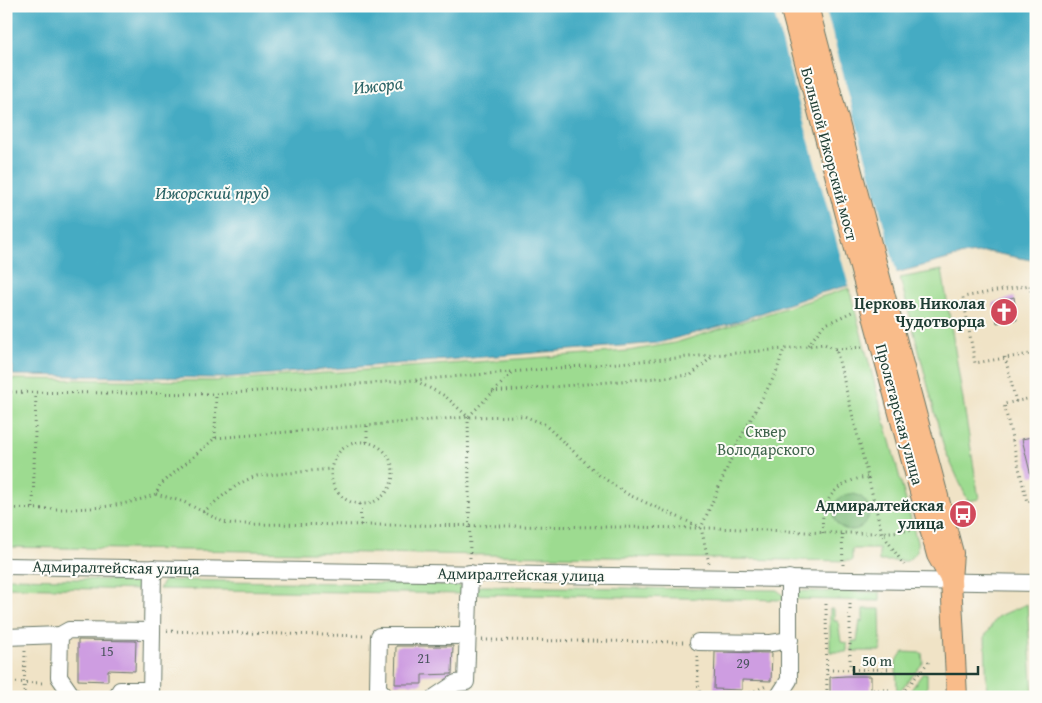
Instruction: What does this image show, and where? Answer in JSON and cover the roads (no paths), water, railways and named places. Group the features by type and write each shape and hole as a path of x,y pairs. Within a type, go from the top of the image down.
{"main road":[{"name":"Большой Ижорский мост","path":"790,6 872,303"},
{"name":"Большой Ижорский мост","path":"808,6 872,303"},
{"name":"Пролетарская улица","path":"872,303 953,553 951,580 957,697"}],"street":[{"name":"Адмиралтейская улица","path":"6,566 153,568 470,566 789,578 1036,583"},
{"path":"435,697 456,683 466,682 470,566"},
{"path":"116,697 120,690 151,694 153,568"},
{"path":"778,697 789,680 789,578"},
{"path":"6,637 26,638 37,634 60,635 69,630 152,631"},
{"path":"60,635 59,677 73,697"},
{"path":"386,697 378,688 379,636 467,636"},
{"path":"698,642 771,643 790,640"}],"water":[{"name":"Ижорский пруд","path":"6,6 1036,6 1036,261 989,252 967,254 820,293 732,323 658,343 221,378 13,375 13,366 6,366"}],"place":[{"name":"Церковь Николая Чудотворца","path":"1004,312"},
{"name":"Адмиралтейская улица","path":"963,514"}],"water label":[{"name":"Ижора","path":"378,85"}],"park label":[{"name":"Сквер Володарского","path":"766,440"}]}
